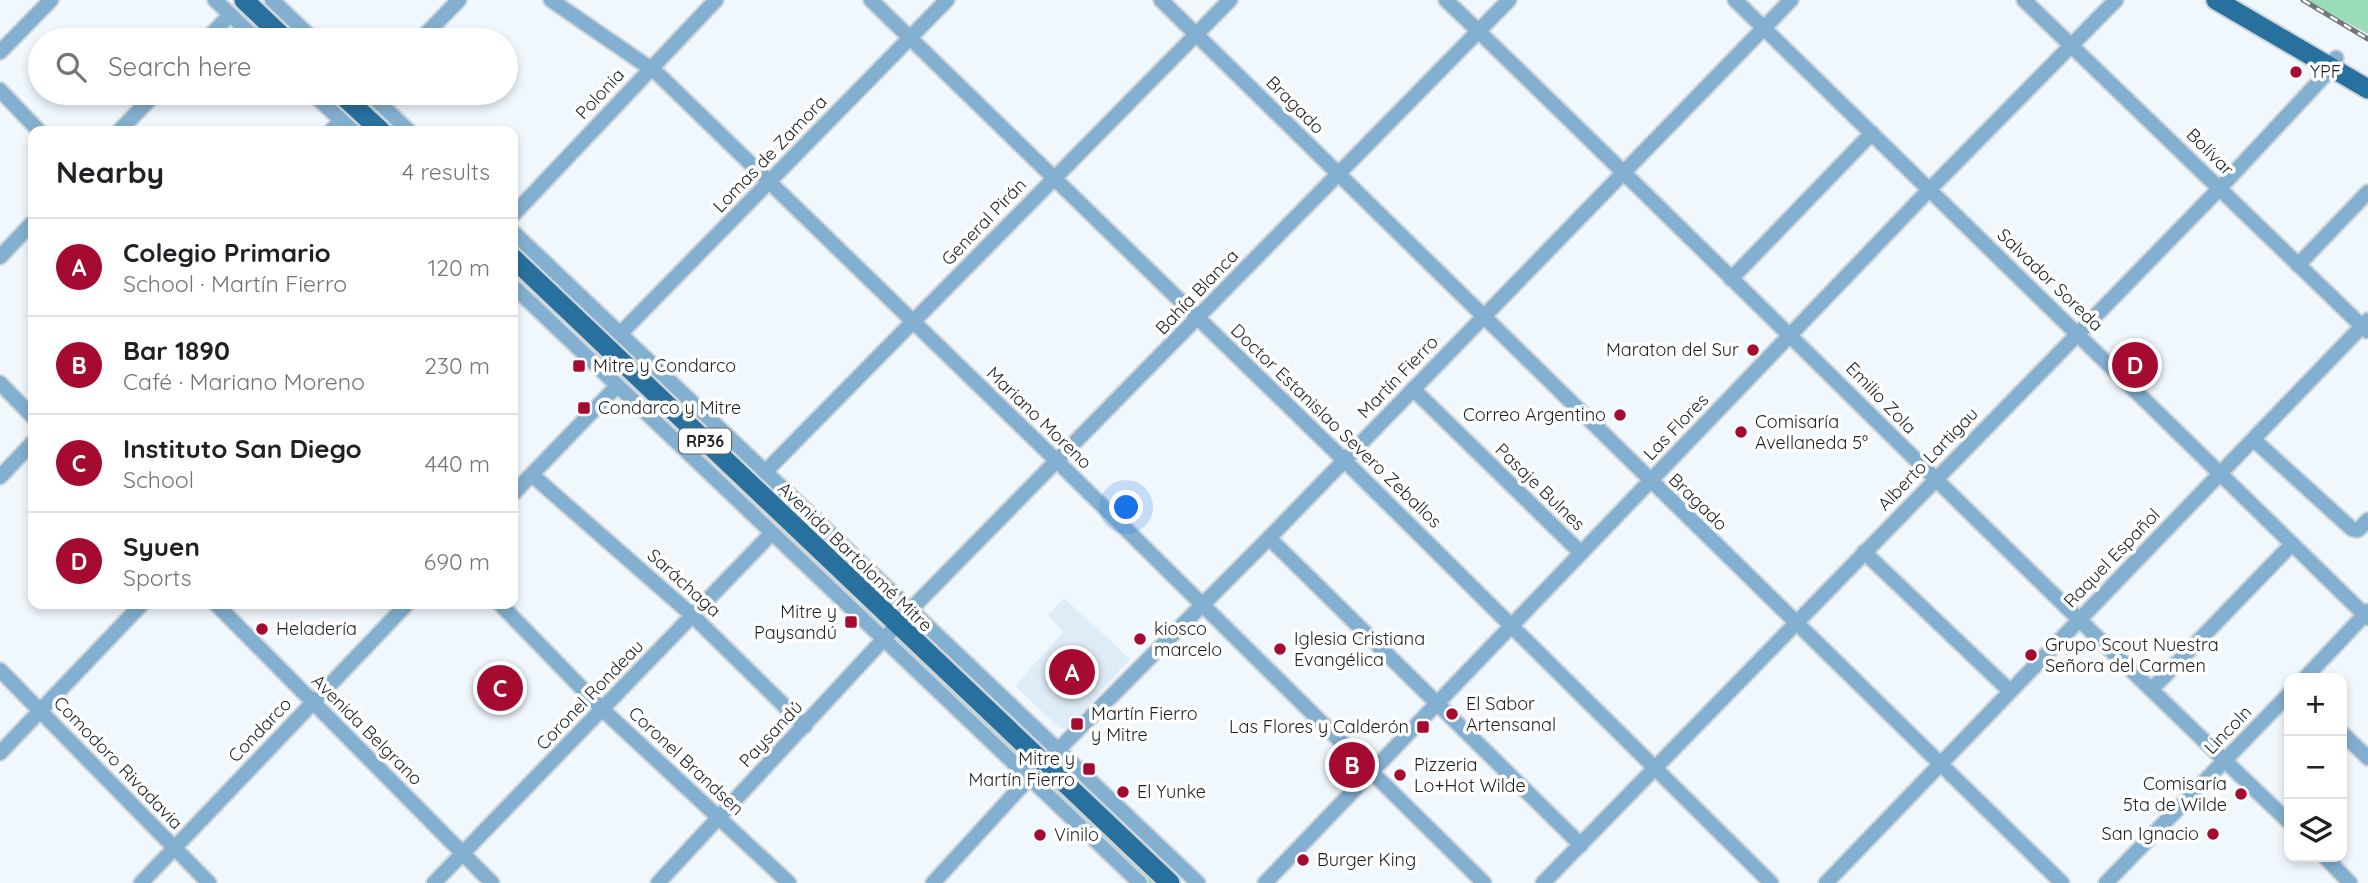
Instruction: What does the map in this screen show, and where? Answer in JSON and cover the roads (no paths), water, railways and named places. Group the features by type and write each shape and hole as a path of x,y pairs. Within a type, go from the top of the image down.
{"main road":[{"path":"244,0 273,28"},
{"path":"2216,0 2334,63 2368,77"},
{"path":"2240,0 2368,89"},
{"path":"353,105 376,126"},
{"name":"Avenida Bartolomé Mitre","path":"518,263 890,632 1044,765 1170,883"}],"street":[{"path":"0,52 51,0"},
{"path":"215,0 244,28"},
{"path":"272,0 301,28"},
{"path":"432,28 459,0"},
{"name":"Mariano Moreno","path":"551,0 651,69 1058,462 1484,883"},
{"name":"Polonia","path":"518,210 716,0"},
{"name":"Doctor Estanislao Severo Zeballos","path":"871,0 1052,179 1345,460 1771,883"},
{"name":"Lomas de Zamora","path":"620,334 947,0"},
{"name":"Bragado","path":"1161,0 1649,482 2062,883"},
{"name":"General Pirán","path":"765,472 1230,0"},
{"name":"Emilio Zola","path":"1446,0 1792,336 1934,480 2284,817"},
{"name":"Bahía Blanca","path":"911,610 1509,0"},
{"name":"Salvador Soreda","path":"1735,0 2367,614"},
{"name":"Martín Fierro","path":"933,883 1029,779 1200,604 1269,538 1791,0"},
{"name":"Bolívar","path":"2024,0 2298,265 2366,326"},
{"name":"Las Flores","path":"1265,883 1929,190 2116,0"},
{"path":"218,28 230,15"},
{"name":"Alberto Lartigau","path":"1543,883 2219,189 2334,63"},
{"path":"0,90 34,126"},
{"path":"124,126 144,105"},
{"path":"325,105 348,126"},
{"path":"382,105 404,126"},
{"path":"336,126 341,120"},
{"path":"1731,279 1872,133"},
{"path":"2298,265 2368,192"},
{"path":"0,257 28,227"},
{"name":"Avenida Bartolomé Mitre","path":"518,237 1198,883"},
{"name":"Avenida Bartolomé Mitre","path":"518,291 772,534 890,632 1029,779 1140,883"},
{"name":"Raquel Español","path":"1826,883 2079,619 2366,326"},
{"path":"0,383 28,412"},
{"path":"518,489 617,386"},
{"name":"Pasaje Bulnes","path":"1413,389 1581,553"},
{"path":"2254,440 2352,529 2358,530 2368,520"},
{"path":"0,477 28,447"},
{"name":"Saráchaga","path":"532,475 693,616 805,726"},
{"name":"Coronel Rondeau","path":"434,883 772,534"},
{"path":"1269,538 1581,845"},
{"path":"2152,689 2292,544"},
{"path":"1864,552 2010,691"},
{"path":"0,753 137,609"},
{"name":"Avenida Belgrano","path":"221,609 492,883"},
{"name":"Condarco","path":"141,883 402,609"},
{"name":"Coronel Brandsen","path":"505,609 603,710 789,883"},
{"name":"Paysandú","path":"657,883 911,610"},
{"path":"2310,673 2367,614"},
{"name":"Comodoro Rivadavia","path":"0,670 209,883"},
{"name":"Lincoln","path":"2106,883 2284,699"},
{"path":"2345,736 2368,758"},
{"path":"2330,862 2350,883"}],"railway":[{"path":"2303,0 2368,39"}],"place":[{"name":"YPF","path":"2296,72"},
{"name":"Maraton del Sur","path":"1753,350"},
{"name":"Syuen","path":"2135,365"},
{"name":"Mitre y Condarco","path":"579,366"},
{"name":"Condarco y Mitre","path":"584,408"},
{"name":"Correo Argentino","path":"1620,415"},
{"name":"Comisaría Avellaneda 5°","path":"1741,432"},
{"name":"Mitre y Paysandú","path":"851,622"},
{"name":"Heladería","path":"262,629"},
{"name":"kiosco marcelo","path":"1140,639"},
{"name":"Iglesia Cristiana Evangélica","path":"1280,649"},
{"name":"Grupo Scout Nuestra Señora del Carmen","path":"2031,655"},
{"name":"Colegio Primario","path":"1072,672"},
{"name":"Instituto San Diego","path":"500,688"},
{"name":"El Sabor Artensanal","path":"1452,714"},
{"name":"Martín Fierro y Mitre","path":"1077,724"},
{"name":"Las Flores y Calderón","path":"1423,727"},
{"name":"Bar 1890","path":"1352,765"},
{"name":"Mitre y Martín Fierro","path":"1089,769"},
{"name":"Pizzeria Lo+Hot Wilde","path":"1400,775"},
{"name":"El Yunke","path":"1123,792"},
{"name":"Comisaría 5ta de Wilde","path":"2241,794"},
{"name":"San Ignacio","path":"2213,834"},
{"name":"Vinilo","path":"1040,835"},
{"name":"Burger King","path":"1303,860"}]}
